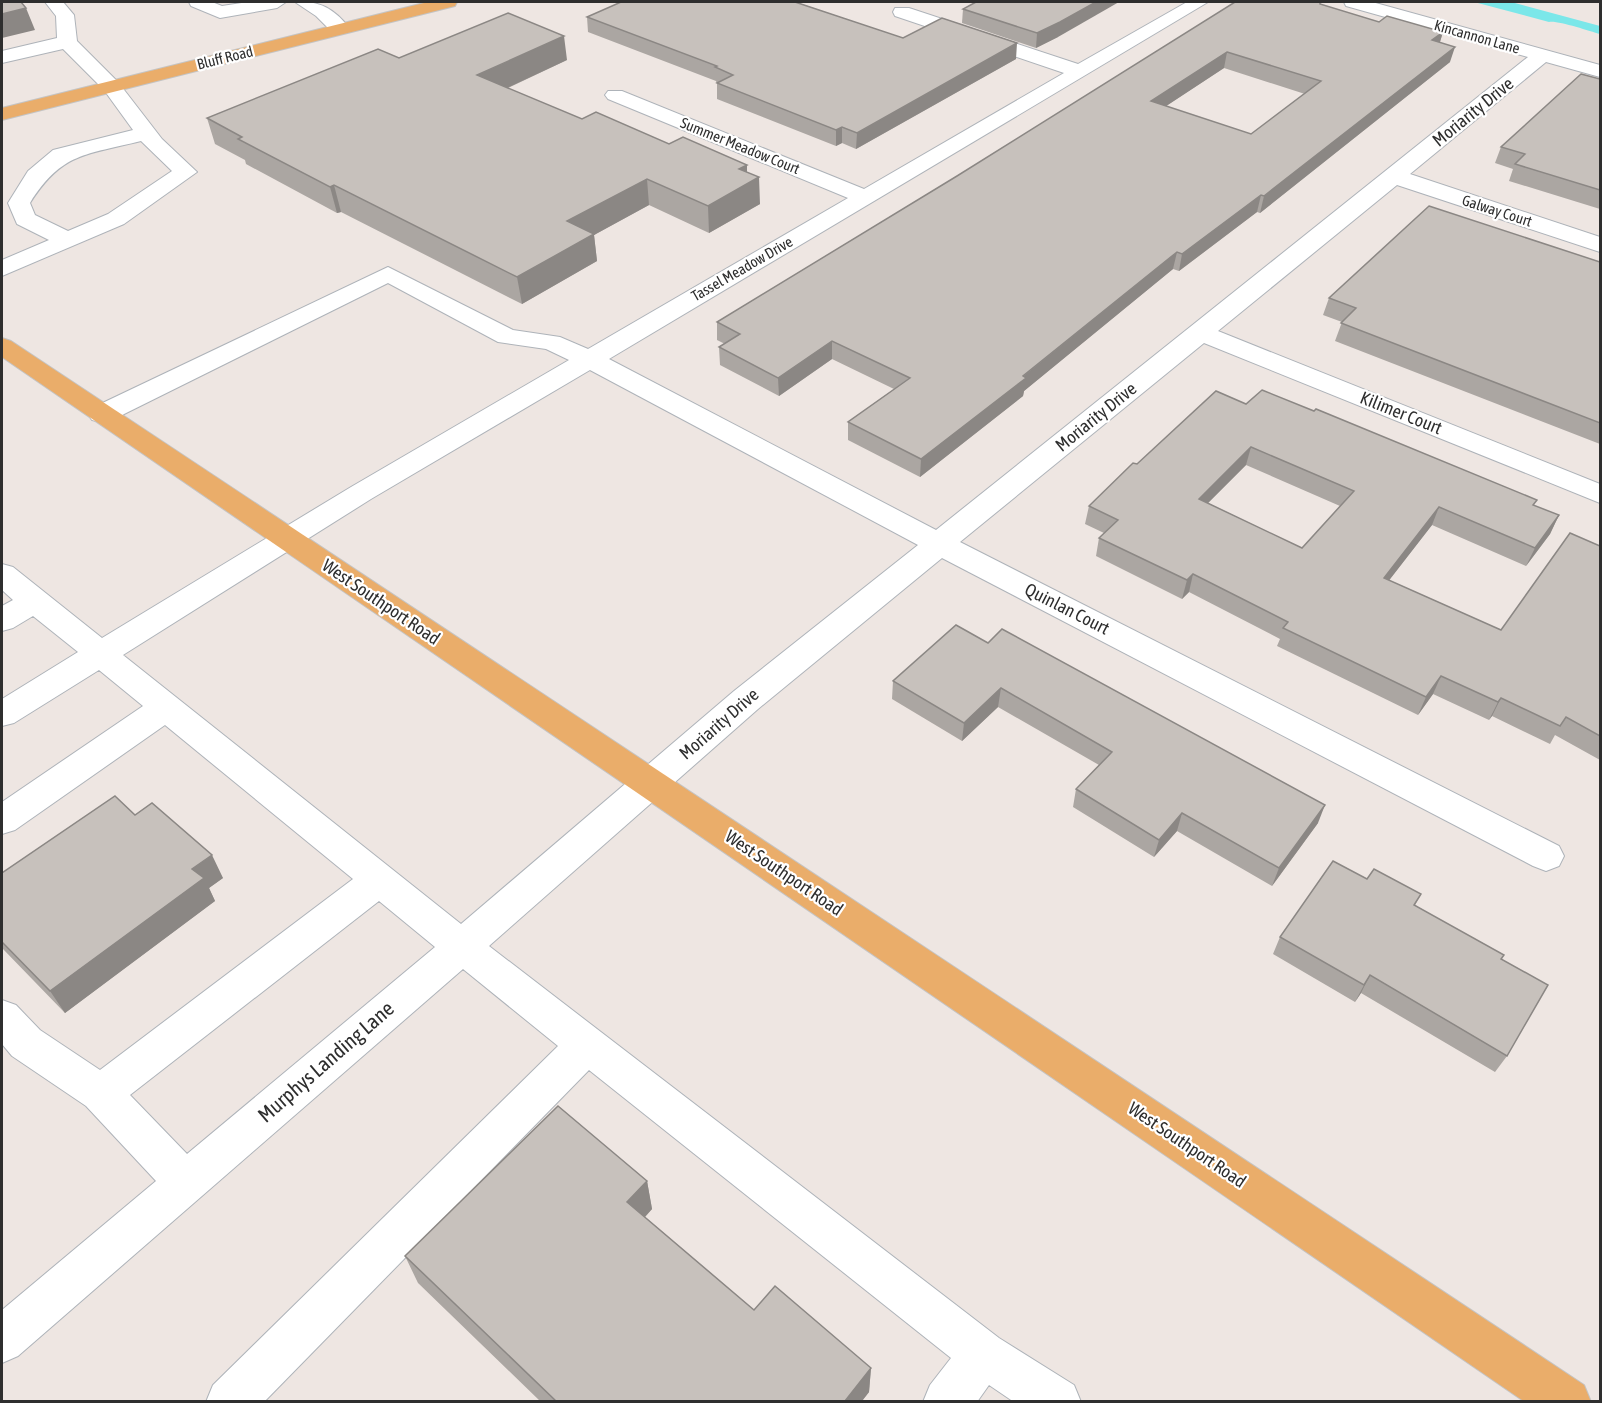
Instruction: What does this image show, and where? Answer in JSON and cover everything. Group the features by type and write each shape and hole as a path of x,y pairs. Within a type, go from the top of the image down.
{"main road":[{"name":"Bluff Road","path":"2,114 448,2"},
{"name":"West Southport Road","path":"2,346 1567,1401"}],"street":[{"path":"2,269 116,219 186,172 146,133 111,86 67,42 65,15 54,2"},
{"path":"198,2 220,12 277,2"},
{"path":"304,2 324,12 340,29"},
{"name":"Tassel Meadow Drive","path":"2,714 287,538 1199,2"},
{"name":"Kincannon Lane","path":"1353,2 1600,71"},
{"path":"902,12 1079,71"},
{"path":"2,57 67,42"},
{"name":"Moriarity Drive","path":"651,783 746,700 1544,55"},
{"name":"Summer Meadow Court","path":"615,95 865,197"},
{"path":"68,240 25,219 19,203 36,176 61,155 146,133"},
{"name":"Galway Court","path":"1393,176 1600,245"},
{"name":"Quinlan Court","path":"102,414 388,274 507,337 551,342 589,359 939,544 1546,856"},
{"name":"Kilimer Court","path":"1201,333 1600,494"},
{"path":"2,574 379,880 587,1044 983,1354 1057,1401"},
{"path":"2,620 35,601"},
{"path":"2,820 165,708"},
{"name":"Murphys Landing Lane","path":"2,1340 651,783"},
{"path":"101,1093 379,880"},
{"path":"2,1017 26,1043 101,1093 186,1183"},
{"path":"230,1401 587,1044"},
{"path":"947,1401 983,1354"}],"water":[{"path":"1474,2 1511,2 1600,26 1600,34 1566,24 1549,22"}],"building":[{"path":"2,2 21,2 26,8 2,14"},
{"path":"621,2 795,2 903,38 942,18 1017,43 857,133 842,127 836,130 717,83 733,75 715,67 717,66 587,17"},
{"path":"976,2 1096,2 1037,33 963,9"},
{"path":"1235,2 1320,2 1320,4 1379,22 1387,16 1443,32 1432,40 1455,47 1264,196 1261,195 1182,254 1177,252 1023,376 1026,378 921,459 848,422 910,378 832,341 778,378 719,347 740,334 717,322 957,176","holes":["1227,52 1321,81 1251,134 1151,101"]},
{"path":"508,13 564,36 477,75 582,119 596,112 669,144 683,137 747,165 739,169 759,177 708,206 647,179 567,221 594,234 517,277 334,185 330,187 238,139 242,137 207,118 378,49 399,58"},
{"path":"1581,74 1600,79 1600,190 1515,164 1525,154 1501,147"},
{"path":"1429,206 1600,262 1600,423 1341,323 1356,308 1329,298"},
{"path":"1262,390 1314,411 1316,409 1537,500 1533,505 1559,515 1535,548 1439,507 1384,578 1501,630 1570,533 1600,546 1600,736 1566,717 1560,726 1501,698 1498,702 1441,676 1426,697 1283,628 1288,622 1193,574 1187,580 1099,538 1118,520 1089,506 1133,463 1137,464 1216,391 1246,404","holes":["1251,447 1354,491 1302,548 1199,499"]},
{"path":"956,625 988,643 1002,629 1325,805 1279,868 1182,813 1159,840 1076,789 1112,752 1001,688 964,723 893,681"},
{"path":"115,796 135,815 152,803 212,855 192,869 204,878 50,991 2,942 2,873"},
{"path":"1333,861 1367,879 1374,869 1421,894 1414,905 1504,955 1501,959 1548,985 1507,1056 1370,975 1364,985 1280,937"},
{"path":"558,1106 647,1181 627,1202 754,1310 775,1286 871,1368 845,1401 556,1401 405,1256"}]}
